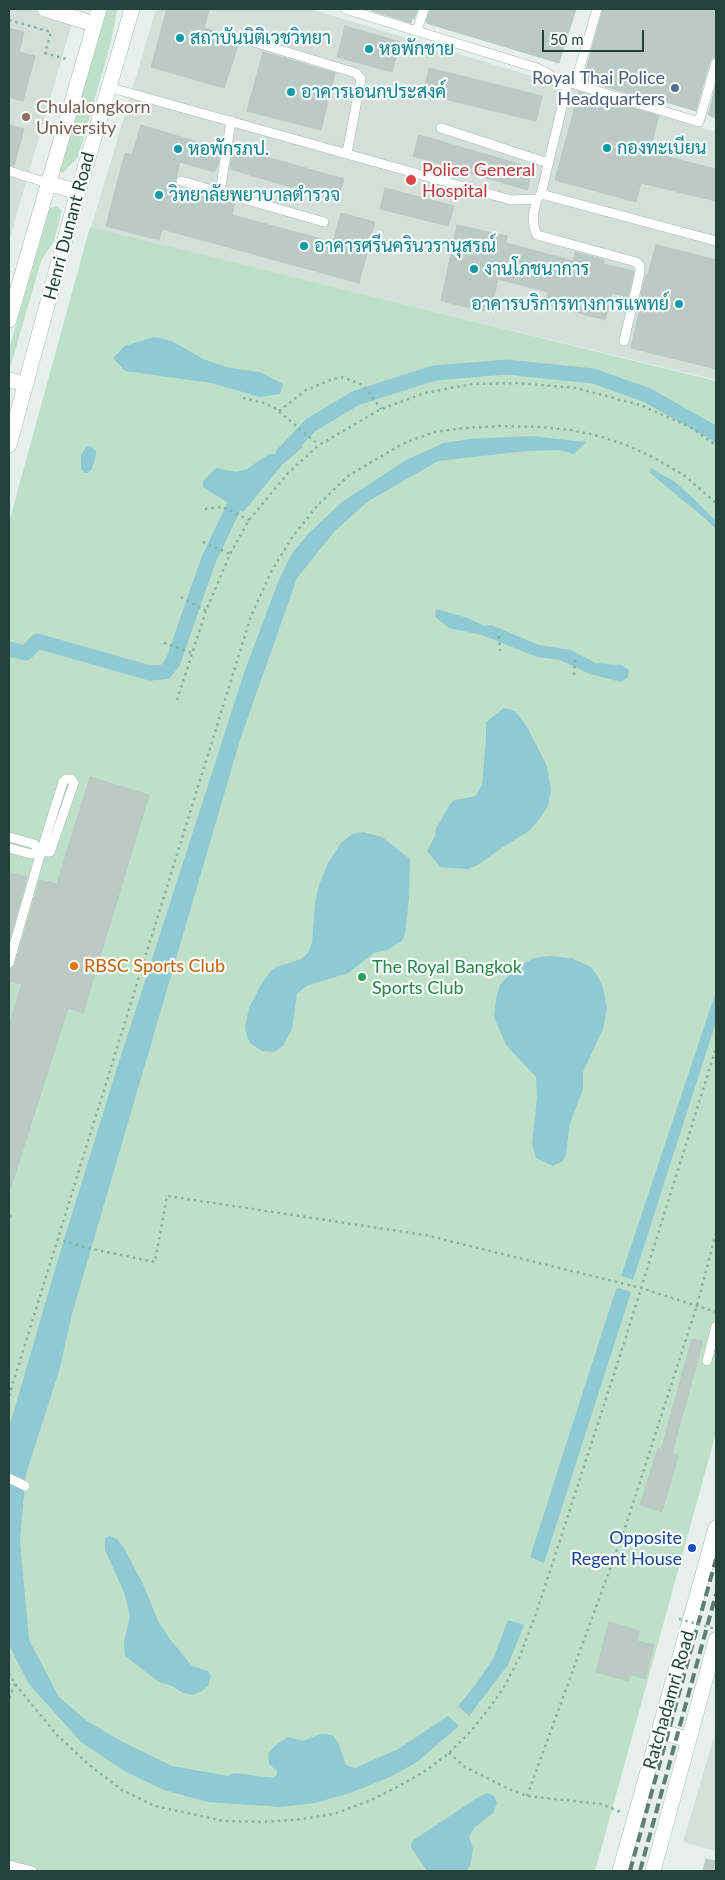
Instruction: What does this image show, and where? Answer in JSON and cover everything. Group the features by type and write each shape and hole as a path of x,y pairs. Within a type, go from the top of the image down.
{"main road":[{"path":"45,9 94,24"},
{"name":"Henri Dunant Road","path":"9,320 99,9"},
{"name":"Henri Dunant Road","path":"9,445 78,192 132,9"},
{"path":"48,183 78,192"},
{"path":"9,380 26,384"},
{"name":"Ratchadamri Road","path":"620,1871 716,1528"},
{"name":"Ratchadamri Road","path":"653,1871 716,1645"},
{"path":"660,1731 689,1740"}],"lane":[{"path":"345,9 537,68 550,75 559,85 572,83 699,122 716,63"},
{"path":"416,30 424,9"},
{"path":"597,9 572,83 533,214 534,227 537,236 636,262 640,266 624,341"},
{"path":"254,42 356,73 361,79 346,153"},
{"path":"108,87 511,200 539,197 716,242"},
{"path":"220,193 231,121"},
{"path":"441,128 548,163"},
{"path":"9,171 48,183"},
{"path":"180,181 324,222"},
{"path":"9,848 31,854 41,852 50,852 74,783 71,779 66,779 63,782 41,852 9,963 9,970"},
{"path":"9,836 34,844 41,852"},
{"path":"707,1361 716,1326"},
{"path":"9,1478 24,1486"},
{"path":"12,1868 32,1871"}],"path":[{"path":"9,20 51,32 45,53 66,59"},
{"path":"279,412 306,390 342,377 363,385 381,409"},
{"path":"177,700 206,611 230,554 249,520 288,472 319,445 381,409 425,392 472,384 518,383 576,388 640,405 690,427 716,445"},
{"path":"243,398 264,403 279,412 319,445"},
{"path":"9,1396 251,616 271,572 293,536 318,505 348,476 402,444 434,432 464,428 499,426 540,427 571,430 599,436 629,446 656,459 685,476 716,503"},
{"path":"206,508 223,507 249,520"},
{"path":"203,542 230,554"},
{"path":"181,597 206,611"},
{"path":"498,636 500,651"},
{"path":"164,643 192,653"},
{"path":"574,675 575,660"},
{"path":"9,1673 15,1684 57,1735 88,1764 122,1790 155,1806 224,1821 265,1822 334,1814 369,1801 400,1786 427,1770 449,1753 490,1707 504,1687 519,1658 539,1604 716,1048"},
{"path":"57,1238 92,1249 155,1262 167,1196 425,1235 641,1288 716,1312"},
{"path":"9,1216 13,1217"},
{"path":"527,1796 626,1526 697,1305 716,1233"},
{"path":"679,1619 716,1629"},
{"path":"9,1698 15,1684"},
{"path":"449,1753 464,1767 527,1796 601,1804 636,1818"}],"shaded area":[{"name":"Chulalongkorn University","path":"9,9 76,9 9,241"},
{"name":"Police General Hospital","path":"156,9 311,9 716,132 716,380 91,228"},
{"path":"716,1730 716,1851 683,1842"}],"green space":[{"path":"107,9 117,9 111,42 78,157 63,173 60,172 59,167"},
{"path":"56,206 62,210 54,241 41,261 11,365 9,365 9,349 50,208"},
{"name":"The Royal Bangkok Sports Club","path":"90,227 716,381 716,1433 595,1871 9,1871 9,522"}],"water":[{"path":"154,337 172,341 203,359 230,368 260,372 283,384 280,394 260,397 211,383 125,371 113,358 125,346"},
{"path":"531,436 586,442 574,454 559,450 527,451 438,461 367,502 334,532 297,578 240,740 72,1314 59,1371 26,1474 20,1540 29,1640 59,1697 87,1721 121,1741 172,1766 228,1776 234,1773 274,1778 277,1771 269,1764 268,1753 288,1737 304,1741 320,1734 333,1736 338,1742 346,1765 355,1768 398,1749 448,1716 459,1726 417,1762 390,1777 350,1793 315,1803 280,1807 208,1802 164,1790 126,1772 81,1742 29,1684 9,1645 9,1428 59,1256 117,1068 245,670 278,582 291,555 308,534 342,502 406,460 444,443 469,439"},
{"path":"294,439 303,447 282,465 243,512 203,487 203,481 216,468 236,472 247,469 269,454 279,454"},
{"path":"90,446 96,451 96,455 92,469 85,473 81,469 81,455 86,447"},
{"path":"651,468 675,482 694,499 716,521 716,530 707,520 650,473"},
{"path":"436,609 468,618 484,626 491,625 539,645 570,650 596,663 621,665 629,670 628,677 621,682 590,674 560,660 537,657 482,635 449,628 435,617"},
{"path":"504,708 515,711 527,727 547,766 551,789 548,806 529,831 476,866 468,869 440,867 427,851 435,836 436,829 450,804 454,800 476,796 482,785 486,722"},
{"path":"363,832 382,837 410,859 409,899 405,934 402,941 387,950 374,953 348,973 306,986 297,994 292,1029 283,1046 274,1052 262,1051 250,1043 247,1037 245,1027 249,1008 270,972 276,967 301,959 308,953 312,943 315,903 319,885 328,863 341,843 352,834"},
{"path":"549,956 571,958 591,967 603,988 607,1008 603,1029 583,1072 583,1089 570,1123 566,1154 563,1161 553,1166 536,1158 532,1144 537,1098 536,1077 506,1045 494,1017 500,985 509,975 521,965 534,958"},
{"path":"716,991 716,1022 633,1280 621,1276"},
{"path":"619,1288 631,1292 544,1563 530,1557 616,1289"},
{"path":"110,1536 117,1539 124,1548 143,1584 158,1621 169,1638 192,1666 208,1671 211,1676 208,1686 202,1691 192,1695 183,1693 172,1686 159,1682 125,1656 124,1642 130,1616 124,1592 105,1550 105,1538"},
{"path":"508,1620 524,1625 508,1665 469,1716 458,1706 493,1659"},
{"path":"487,1793 494,1796 497,1803 493,1813 474,1828 469,1837 473,1848 471,1863 467,1871 427,1871 411,1847 412,1841"}],"building":[{"path":"167,9 209,9 204,28 240,39 224,88 151,67"},
{"path":"372,9 418,9 411,23 372,11"},
{"path":"430,9 576,9 559,63 426,23"},
{"path":"603,9 716,9 716,57 710,61 696,111 663,101 662,104 583,80"},
{"name":"หอพักชาย","path":"345,26 400,42 392,72 337,57"},
{"path":"9,28 24,32 19,52 35,56 23,101 9,97"},
{"name":"อาคารเอนกประสงค์","path":"263,52 335,73 321,130 247,111"},
{"path":"429,68 542,96 536,121 423,94"},
{"path":"716,85 716,118 708,115"},
{"name":"กองทะเบียน","path":"579,92 659,116 649,152 716,169 716,201 641,183 636,202 555,180"},
{"path":"9,125 24,129 14,166 9,165"},
{"path":"141,125 220,149 218,166 214,172 180,162 174,187 235,203 232,215 333,242 341,213 375,222 359,283 162,229 159,240 106,226 125,153 132,155"},
{"path":"419,135 533,168 527,190 413,156"},
{"path":"235,148 344,179 337,201 230,169 232,153"},
{"path":"385,188 454,206 448,226 380,209"},
{"path":"457,225 507,236 506,243 573,261 575,252 604,260 603,264 634,271 628,297 612,293 605,320 545,304 548,292 498,279 491,312 441,301"},
{"name":"อาคารบริการทางการแพทย์","path":"656,245 716,260 716,369 631,348 646,275 648,275"},
{"path":"90,777 149,795 83,1013 68,1008 11,1187 9,1187 9,1026 22,984 9,981 9,969 15,965 40,880 57,884"},
{"path":"9,872 27,877 9,941"},
{"path":"692,1339 703,1341 672,1453 678,1456 662,1512 640,1505 658,1448 661,1450"},
{"path":"609,1622 639,1631 637,1641 654,1645 645,1679 630,1674 628,1681 596,1672"},
{"path":"706,1859 716,1861 716,1871 703,1871"}],"waterway":[{"path":"283,454 311,425 356,398 434,373 507,367 593,376 647,395 716,434"},
{"path":"9,649 26,653 37,641 150,673 165,672 173,662 208,561 236,502 246,492"}],"railway":[{"path":"630,1871 716,1559"},
{"path":"640,1871 716,1594"}],"place":[{"name":"สถาบันนิติเวชวิทยา","path":"180,38"},
{"name":"หอพักชาย","path":"369,49"},
{"name":"Royal Thai Police Headquarters","path":"675,88"},
{"name":"อาคารเอนกประสงค์","path":"291,92"},
{"name":"Chulalongkorn University","path":"26,117"},
{"name":"กองทะเบียน","path":"607,148"},
{"name":"หอพักรภป.","path":"178,149"},
{"name":"Police General Hospital","path":"411,180"},
{"name":"วิทยาลัยพยาบาลตำรวจ","path":"159,195"},
{"name":"อาคารศรีนครินวรานุสรณ์","path":"304,246"},
{"name":"งานโภชนาการ","path":"474,269"},
{"name":"อาคารบริการทางการแพทย์","path":"679,304"},
{"name":"RBSC Sports Club","path":"74,966"},
{"name":"The Royal Bangkok Sports Club","path":"362,977"},
{"name":"Opposite Regent House","path":"692,1548"}]}
